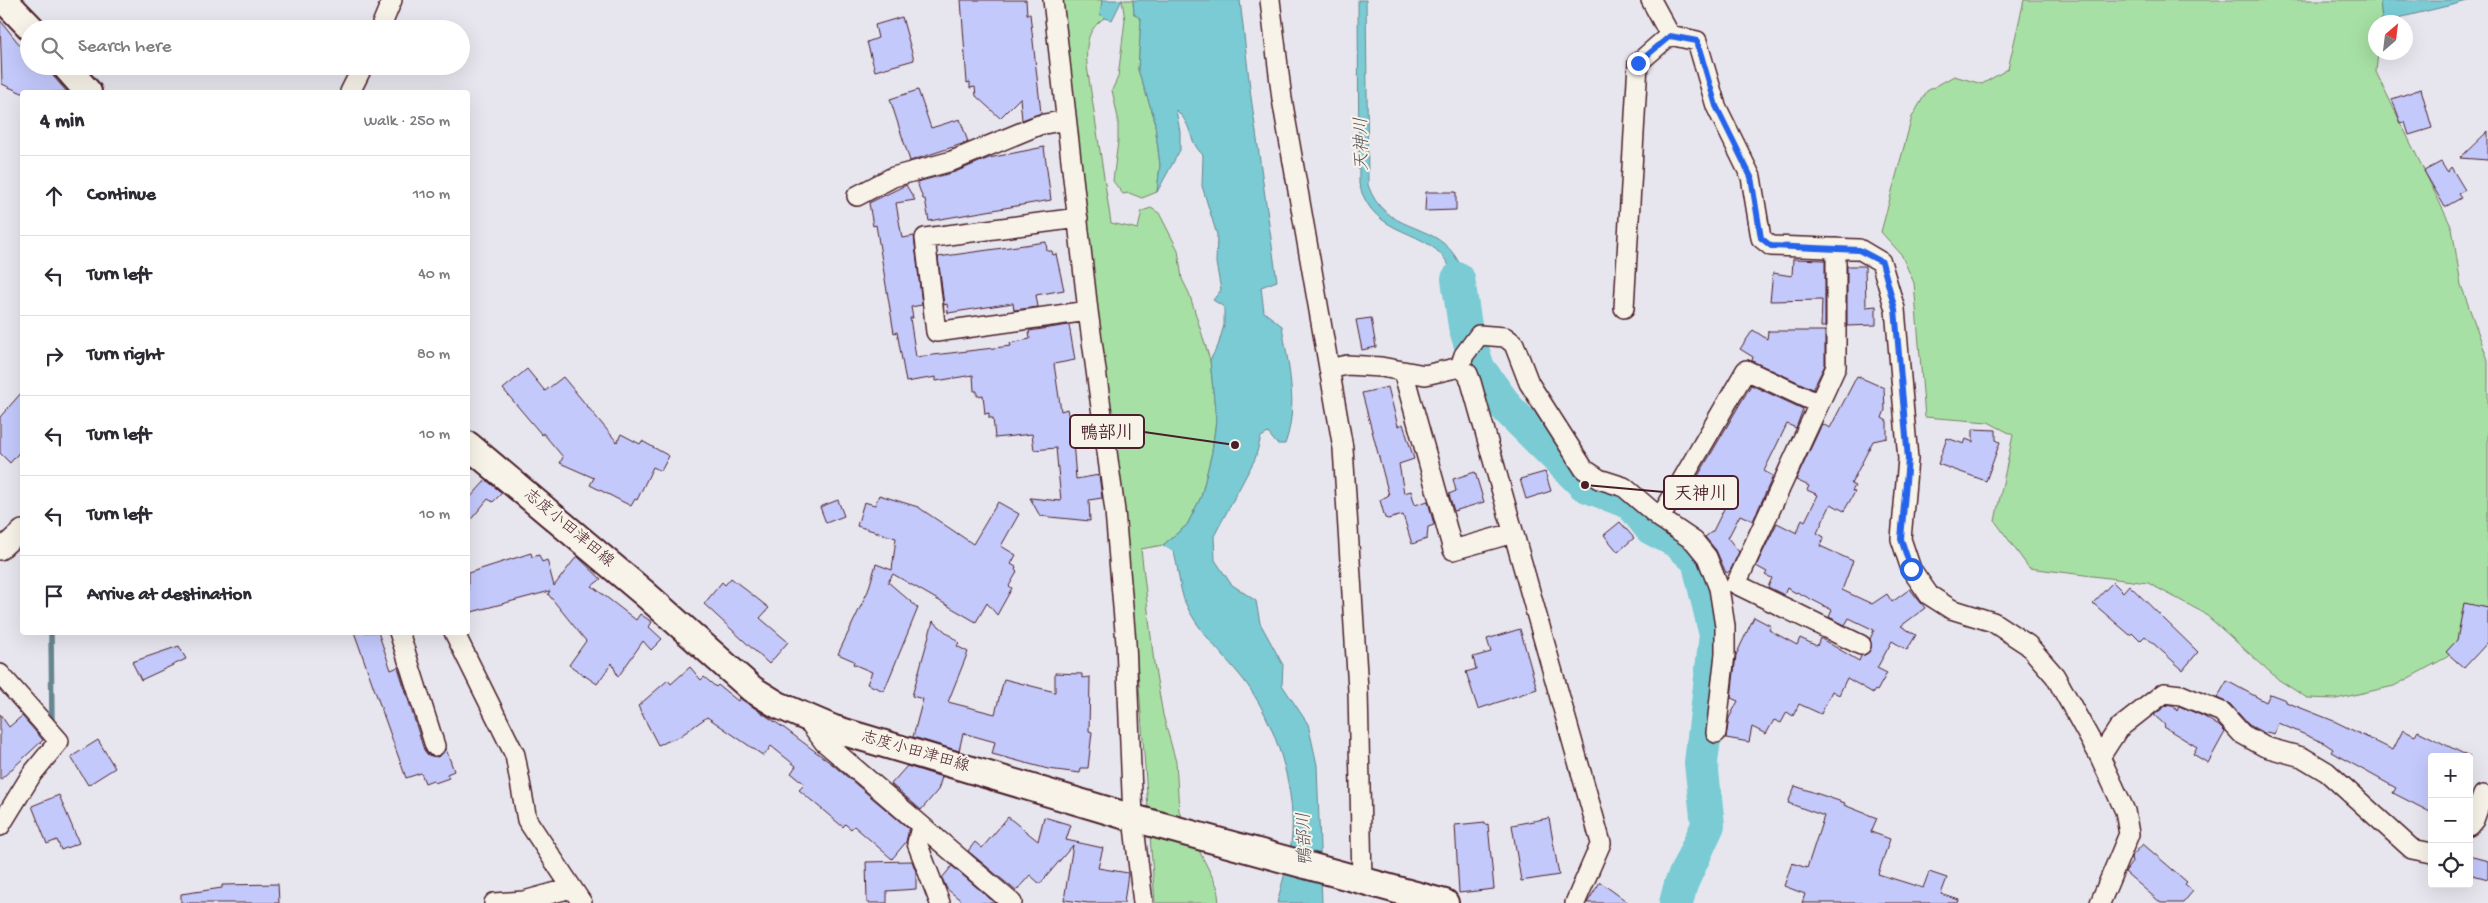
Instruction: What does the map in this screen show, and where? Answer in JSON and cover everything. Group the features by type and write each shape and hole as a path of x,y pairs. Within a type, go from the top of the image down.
{"main road":[{"path":"4,0 23,20"},
{"path":"73,75 86,90"},
{"name":"志度小田津田線","path":"470,447 644,593 752,688 778,705 834,729 1356,886 1445,903"}],"street":[{"path":"384,20 392,0"},
{"path":"1053,0 1088,311 1115,511 1126,643 1143,903"},
{"path":"1270,0 1282,99 1343,448 1358,690 1356,886"},
{"path":"1651,0 1670,36"},
{"path":"1670,36 1697,41 1716,106 1751,177 1761,238 1771,246 1859,250 1882,262 1895,309 1908,459 1901,539 1911,569 1928,595 1951,609 1993,622 2028,645 2055,676 2100,757 2125,811 2129,834 2100,903"},
{"path":"1624,308 1638,63 1670,36"},
{"path":"351,90 358,75"},
{"path":"857,196 893,177 952,161 1039,124 1066,120"},
{"path":"1078,218 924,238 936,332 1088,311"},
{"path":"1716,733 1725,654 1727,586 1836,368 1836,248"},
{"path":"1329,369 1347,365 1381,367 1425,375 1460,360 1479,335 1505,337 1514,344 1529,383 1584,469 1599,479 1624,488 1660,518 1694,541 1727,586 1861,645"},
{"path":"1460,360 1471,382 1506,536 1601,843 1575,903"},
{"path":"1660,518 1746,370 1818,404"},
{"path":"1403,371 1453,550 1506,536"},
{"path":"0,550 20,532"},
{"path":"400,635 435,746"},
{"path":"455,635 515,755 527,820 582,903"},
{"path":"0,674 59,741 32,774 0,826"},
{"path":"2100,757 2118,729 2164,693 2181,695 2222,712 2242,734 2265,747 2302,757 2327,772 2412,849 2428,852"},
{"path":"806,718 824,742 1012,903"},
{"path":"2473,821 2483,795 2488,797"},
{"path":"921,827 917,843 940,903"},
{"path":"494,903 524,901 571,888"}],"green space":[{"path":"1060,0 1102,0 1101,14 1104,18 1090,33 1087,66 1111,223 1138,229 1142,211 1151,208 1159,213 1178,250 1182,279 1189,293 1210,360 1216,420 1212,452 1201,497 1187,525 1163,545 1141,549 1154,663 1163,715 1176,762 1179,811 1217,886 1219,903 1155,903 1136,645 1085,226"},
{"path":"1122,0 1133,0 1134,14 1141,19 1138,70 1154,117 1160,165 1157,192 1142,198 1129,193 1123,194 1113,181 1118,141 1118,118 1112,90 1118,77 1125,20"},
{"path":"2024,0 2380,0 2381,15 2368,15 2368,60 2377,60 2376,72 2452,228 2461,285 2488,360 2488,623 2447,657 2394,686 2336,699 2307,698 2279,680 2204,613 2148,583 2029,568 1995,521 2013,435 1988,422 1925,417 1914,283 1901,254 1881,232 1912,117 1927,91 1954,76 1982,84 2008,69"}],"water":[{"path":"1102,0 1122,0 1112,20 1104,18 1100,14"},
{"path":"1133,0 1240,0 1251,97 1277,281 1261,287 1264,312 1282,326 1292,400 1289,430 1285,444 1277,444 1268,433 1261,437 1255,459 1214,536 1215,560 1231,584 1256,601 1260,623 1283,665 1282,685 1308,724 1317,765 1322,903 1277,903 1290,851 1292,823 1291,802 1282,757 1274,735 1255,696 1203,632 1189,611 1182,594 1174,552 1163,545 1187,525 1201,497 1212,452 1216,420 1210,360 1218,346 1224,325 1224,307 1213,300 1221,290 1216,263 1217,235 1202,186 1203,155 1195,144 1186,122 1176,110 1180,132 1180,150 1157,192 1160,165 1154,117 1138,70 1141,19 1134,14"},
{"path":"1358,0 1366,0 1368,185 1376,201 1385,212 1397,220 1434,237 1455,256 1463,271 1473,323 1461,326 1455,282 1451,269 1441,255 1430,245 1389,225 1377,215 1367,202 1359,184"},
{"path":"2380,0 2472,0 2411,15 2381,15"}],"building":[{"path":"961,0 1026,0 1027,14 1030,14 1041,113 1022,120 1020,98 1000,118 976,96 975,87 970,88 970,82 967,83"},
{"path":"902,17 914,60 875,71 867,42 878,38 875,25"},
{"path":"0,20 20,45 20,75 53,75 65,90 20,90 20,92 2,84"},
{"path":"2421,89 2432,128 2409,135 2405,122 2401,123 2392,99"},
{"path":"918,90 931,128 960,119 968,142 910,161 890,99"},
{"path":"2488,131 2488,160 2460,158"},
{"path":"1044,147 1051,200 929,221 925,199 923,199 917,182 955,172 989,158"},
{"path":"2441,162 2447,172 2451,167 2465,190 2458,194 2461,198 2445,207 2424,171"},
{"path":"906,185 915,200 896,203 902,238 914,236 922,305 911,307 913,318 910,318 916,357 1011,346 1010,343 1030,339 1029,331 1069,325 1075,360 1054,364 1061,411 1067,409 1069,419 1091,416 1094,438 1073,441 1076,479 1099,475 1102,498 1089,500 1090,521 1040,516 1030,498 1061,501 1056,448 1034,450 1032,434 995,438 993,418 989,418 989,413 985,414 983,395 977,396 977,391 974,391 973,375 936,381 936,377 906,382 897,332 894,333 876,225 873,226 869,203"},
{"path":"1426,192 1456,192 1456,210 1425,211"},
{"path":"1046,242 1047,251 1052,251 1053,255 1056,254 1064,290 1036,295 1038,307 1014,310 1013,303 948,313 947,304 944,305 938,257"},
{"path":"1793,259 1825,260 1825,327 1821,327 1822,300 1770,301 1773,273 1792,276"},
{"path":"1847,266 1865,266 1866,307 1876,306 1876,325 1847,326"},
{"path":"1371,318 1376,347 1362,350 1356,320"},
{"path":"1753,330 1767,339 1768,331 1825,331 1825,365 1813,389 1752,361 1753,357 1740,349"},
{"path":"527,369 545,391 563,377 617,442 621,434 640,444 642,441 669,456 661,471 653,467 637,500 635,499 631,506 590,485 594,478 560,463 563,457 503,389"},
{"path":"1857,376 1884,388 1885,410 1882,418 1887,421 1887,438 1873,441 1851,484 1855,486 1852,491 1855,492 1844,511 1831,504 1817,533 1824,537 1820,546 1853,561 1842,590 1872,604 1887,594 1892,602 1910,589 1925,608 1901,626 1916,635 1907,650 1892,641 1877,668 1887,673 1877,691 1875,690 1873,693 1847,678 1839,695 1832,691 1821,714 1799,704 1793,716 1787,712 1781,723 1774,720 1766,734 1752,727 1749,742 1726,738 1729,718 1738,701 1731,698 1736,655 1754,617 1771,626 1769,630 1797,645 1800,638 1817,646 1820,638 1859,661 1861,656 1871,649 1870,639 1874,630 1849,618 1845,625 1829,617 1832,610 1797,592 1787,588 1784,595 1768,587 1772,578 1765,575 1767,572 1756,566 1777,523 1797,533 1802,519 1805,521 1818,495 1807,490 1809,486 1796,480 1822,424 1830,428"},
{"path":"1751,385 1803,409 1796,428 1787,424 1764,471 1773,476 1753,521 1740,515 1728,538 1739,552 1730,571 1726,573 1716,550 1705,537 1713,531 1724,509 1691,488"},
{"path":"1388,387 1398,426 1403,424 1414,459 1399,464 1404,493 1411,491 1415,505 1428,501 1434,525 1428,527 1427,539 1412,544 1403,515 1385,518 1380,500 1389,495 1362,393"},
{"path":"20,394 20,451 10,463 0,453 0,417"},
{"path":"1973,429 1996,430 1996,440 2000,442 1986,481 1938,464 1947,438 1964,444 1966,439 1973,442"},
{"path":"1475,472 1484,502 1454,511 1449,494 1456,491 1453,479"},
{"path":"1545,472 1551,491 1526,499 1520,479"},
{"path":"486,480 502,493 493,502 488,499 470,521 470,498"},
{"path":"879,495 918,507 973,544 998,502 1019,514 1001,546 1016,555 1011,564 1016,567 1015,570 1017,572 1009,586 1012,588 997,615 987,603 976,622 893,574 888,582 918,608 884,691 867,684 872,672 853,664 854,661 838,654 868,591 876,564 892,570 896,538 857,526 864,502 875,505"},
{"path":"838,500 844,516 826,523 820,507"},
{"path":"1620,522 1634,538 1618,552 1604,535"},
{"path":"531,553 532,557 539,555 542,562 547,560 554,586 577,556 601,579 592,586 636,620 640,614 652,622 649,627 662,639 651,650 643,641 618,677 612,663 597,684 569,665 586,641 548,594 550,591 470,612 470,572"},
{"path":"731,578 769,608 760,618 788,642 769,664 704,604 722,582 725,585"},
{"path":"2113,582 2123,592 2129,585 2198,652 2183,670 2145,636 2140,641 2132,633 2130,635 2093,603"},
{"path":"2464,603 2488,608 2488,642 2464,668 2446,652 2457,640"},
{"path":"933,621 959,643 957,646 968,652 948,702 995,714 1004,679 1055,692 1055,673 1082,674 1082,678 1090,677 1089,731 1092,732 1088,768 1081,768 1080,773 1048,769 992,754 995,742 963,733 959,751 913,737 923,699 912,696"},
{"path":"1520,629 1537,689 1478,709 1466,672 1476,669 1473,657 1491,652 1487,639"},
{"path":"355,635 379,635 391,670 398,667 424,750 428,755 438,757 446,749 454,771 447,774 449,778 435,783 433,780 425,783 421,773 406,778"},
{"path":"179,646 186,659 141,680 132,662"},
{"path":"690,667 701,680 704,677 716,687 718,685 738,701 740,698 784,728 832,764 909,829 906,842 892,859 854,826 851,829 845,824 843,827 799,790 805,784 791,773 796,766 771,746 764,756 707,717 679,737 658,745 638,706 668,680 671,684"},
{"path":"2227,681 2266,702 2270,694 2286,700 2286,702 2334,721 2393,750 2403,730 2415,736 2418,731 2462,753 2428,753 2428,811 2393,793 2396,788 2331,752 2333,749 2324,743 2278,723 2274,734 2267,732 2266,734 2249,725 2230,704 2217,698"},
{"path":"2167,705 2173,705 2177,711 2179,706 2203,716 2225,732 2208,763 2193,754 2197,747 2164,727 2165,725 2154,715"},
{"path":"0,714 9,727 22,716 43,740 0,780"},
{"path":"98,740 115,768 88,785 71,757"},
{"path":"907,766 942,777 938,790 921,810 891,784"},
{"path":"1795,786 1845,803 1844,805 1877,818 1871,832 1890,839 1878,874 1923,888 1929,872 1947,878 1941,894 1959,900 1958,903 1802,903 1805,894 1784,886 1792,863 1807,868 1824,816 1788,803"},
{"path":"59,795 79,843 61,850 57,840 47,844 32,806"},
{"path":"1008,817 1038,841 1044,817 1071,825 1066,840 1103,848 1098,868 1128,873 1124,903 1089,903 1064,900 1073,845 1040,884 1030,875 1016,891 968,851 975,842 982,848"},
{"path":"1549,818 1559,875 1521,881 1512,825"},
{"path":"1485,822 1485,825 1488,824 1494,889 1459,893 1455,825"},
{"path":"2143,844 2187,882 2185,884 2193,891 2183,903 2161,903 2125,872 2132,862 2131,857"},
{"path":"2473,857 2488,861 2488,879 2473,875"},
{"path":"912,861 916,872 916,889 887,891 887,903 867,903 866,862"},
{"path":"952,866 995,903 964,903 947,889 942,878"},
{"path":"1600,882 1629,903 1587,903"},
{"path":"278,884 279,903 181,903 181,894 222,888 222,885"}],"waterway":[{"name":"天神川","path":"1458,279 1465,326 1478,368 1508,409 1585,485 1631,503 1651,528 1678,542 1698,560 1716,635 1701,763 1708,825 1681,884 1676,903"},
{"path":"51,635 52,727"}],"place":[{"name":"鴨部川","path":"1235,445"},
{"name":"天神川","path":"1585,485"}],"route":[{"path":"1638,63 1670,36 1697,41 1716,106 1751,177 1761,238 1771,246 1859,250 1882,262 1895,309 1908,459 1901,539 1911,569"}]}
